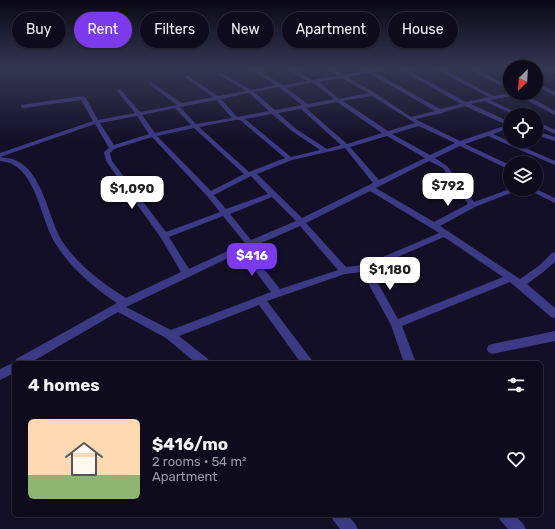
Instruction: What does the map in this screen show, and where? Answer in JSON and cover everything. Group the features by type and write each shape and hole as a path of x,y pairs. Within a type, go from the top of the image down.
{"street":[{"path":"121,93 139,114 153,135 210,194 224,212 278,292"},
{"path":"163,93 180,106 195,126 274,194 344,271"},
{"path":"210,93 239,119 290,159"},
{"path":"0,155 96,122 248,93"},
{"path":"252,93 300,135 326,151"},
{"path":"287,93 305,107 346,146 374,186 520,284 555,314"},
{"path":"328,93 388,134 445,167 472,205"},
{"path":"407,93 441,112"},
{"path":"445,93 503,122"},
{"path":"482,93 492,98"},
{"path":"187,274 164,236 109,161 107,152 112,148 153,135 195,126 372,94 419,124 503,165"},
{"path":"410,119 441,112 485,99 503,96"},
{"path":"23,106 82,97 112,148"},
{"path":"485,99 504,108"},
{"path":"531,100 555,113"},
{"path":"210,194 251,174 290,159 346,146 419,124"},
{"path":"543,126 555,132"},
{"path":"23,361 121,305 246,245 301,222 458,144 503,128"},
{"path":"488,134 555,163"},
{"path":"543,135 555,139"},
{"path":"0,158 13,160 29,174 56,237 76,264 97,285 121,305 170,335 202,361"},
{"path":"164,236 274,194"},
{"path":"434,226 472,205 503,194"},
{"path":"543,195 555,201"},
{"path":"170,335 278,292 344,271 365,268 444,234"},
{"path":"520,284 542,270 555,255"},
{"path":"365,268 396,324 409,361"},
{"path":"396,324 511,278"},
{"path":"260,299 306,361"},
{"path":"492,349 555,336"},
{"path":"0,375 12,368"},
{"path":"340,517 350,529"},
{"path":"507,517 518,529"}]}
